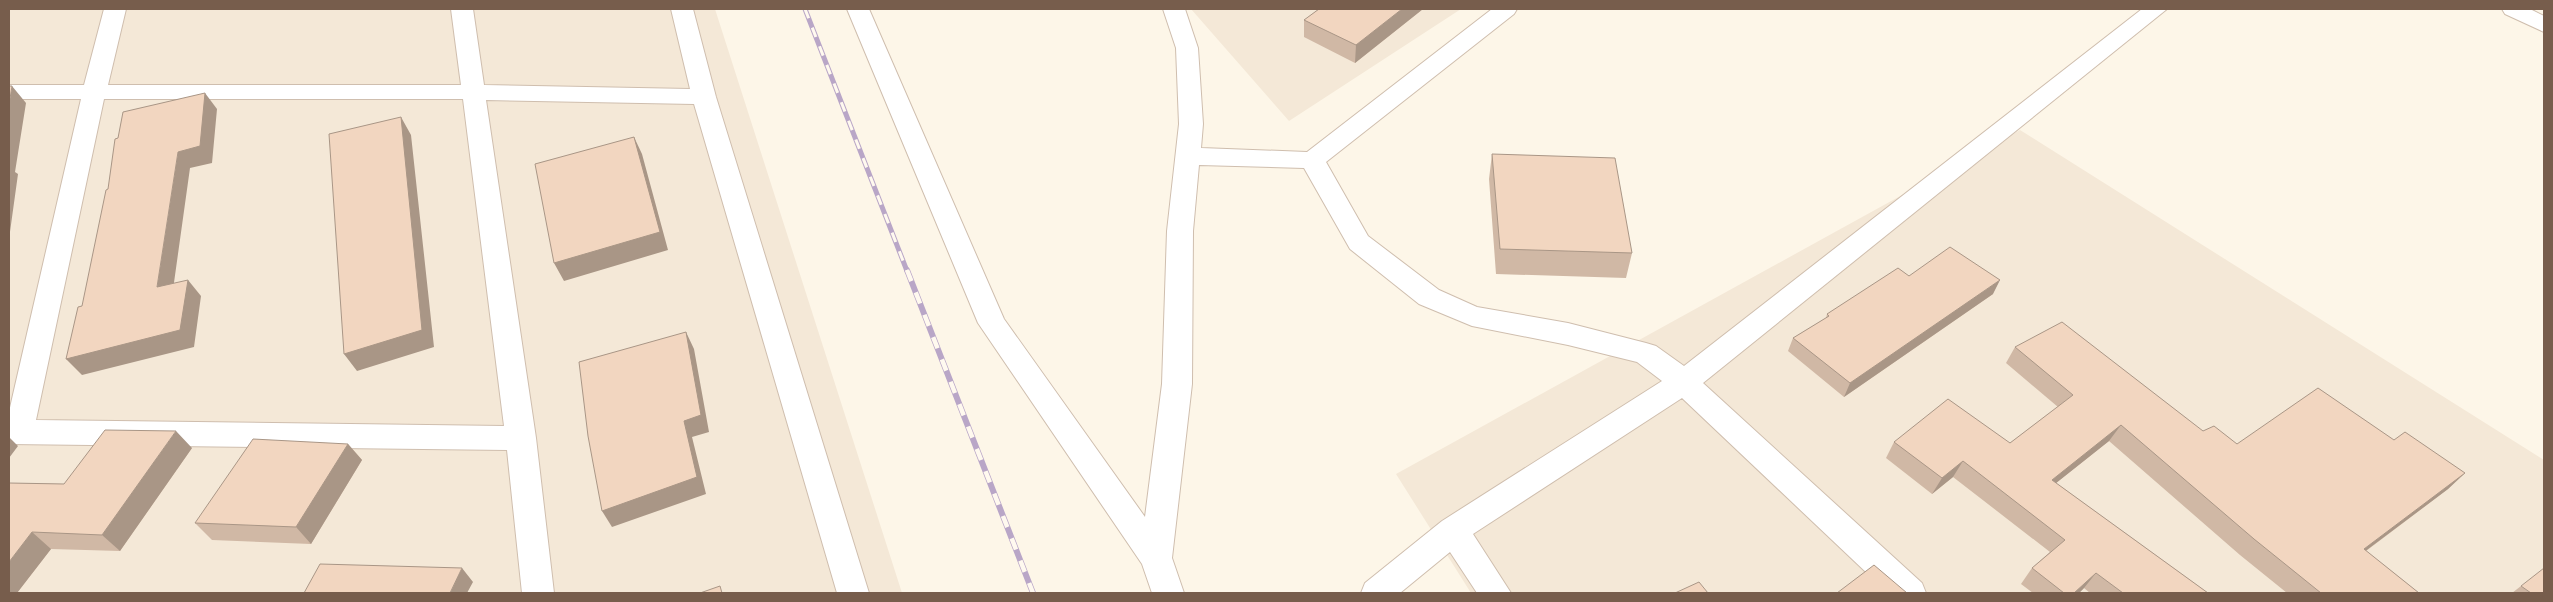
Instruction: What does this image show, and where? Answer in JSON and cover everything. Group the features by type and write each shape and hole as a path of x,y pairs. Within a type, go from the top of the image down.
{"street":[{"path":"115,9 14,432 521,438"},
{"path":"462,9 521,438 538,593"},
{"path":"682,9 704,98 853,593"},
{"path":"858,9 992,323 1156,558 1168,593"},
{"path":"1156,558 1177,384 1180,231 1191,124 1187,48 1174,9"},
{"path":"1188,156 1312,160 1506,9"},
{"path":"1377,593 1452,530 1684,382 2156,9"},
{"path":"2513,9 2544,25"},
{"path":"9,92 473,92 704,98"},
{"path":"1312,160 1359,242 1429,297 1472,316 1568,334 1646,354 1684,382 1910,593"},
{"path":"1452,530 1495,593"}],"shaded area":[{"path":"9,9 715,9 902,593 9,593"},
{"path":"1191,9 1461,9 1289,121"},
{"path":"2020,130 2544,460 2544,593 1471,593 1396,474"}],"building":[{"path":"1319,9 1402,9 1356,45 1304,20"},
{"path":"9,86 12,86 9,105"},
{"path":"205,93 200,146 178,152 157,287 188,280 180,330 66,359 78,307 82,306 106,190 108,189 115,139 118,138 123,112"},
{"path":"401,117 422,330 344,354 329,134"},
{"path":"634,137 660,232 554,263 535,164"},
{"path":"1492,154 1615,158 1632,253 1500,249"},
{"path":"1950,247 2000,280 1850,383 1793,338 1829,316 1827,314 1898,268 1909,276"},
{"path":"2062,322 2203,431 2214,426 2237,444 2318,388 2394,440 2405,432 2465,473 2364,549 2419,593 2321,593 2254,539 2121,425 2052,480 2208,593 2123,593 2096,573 2074,593 2064,593 2032,568 2065,540 1963,461 1942,478 1894,442 1948,399 2010,443 2073,395 2015,347"},
{"path":"686,332 701,415 684,421 697,477 602,511 588,436 579,362"},
{"path":"105,430 176,431 102,535 32,532 9,562 9,483 64,484"},
{"path":"253,439 348,444 296,527 195,523"},
{"path":"320,564 462,568 450,593 304,593"},
{"path":"1874,565 1907,593 1837,593"},
{"path":"2544,568 2544,593 2531,593 2521,586"},
{"path":"1699,582 1708,593 1675,593"},
{"path":"720,586 722,593 700,593"}],"railway":[{"path":"805,9 907,271"},
{"path":"907,270 1033,593"}]}
